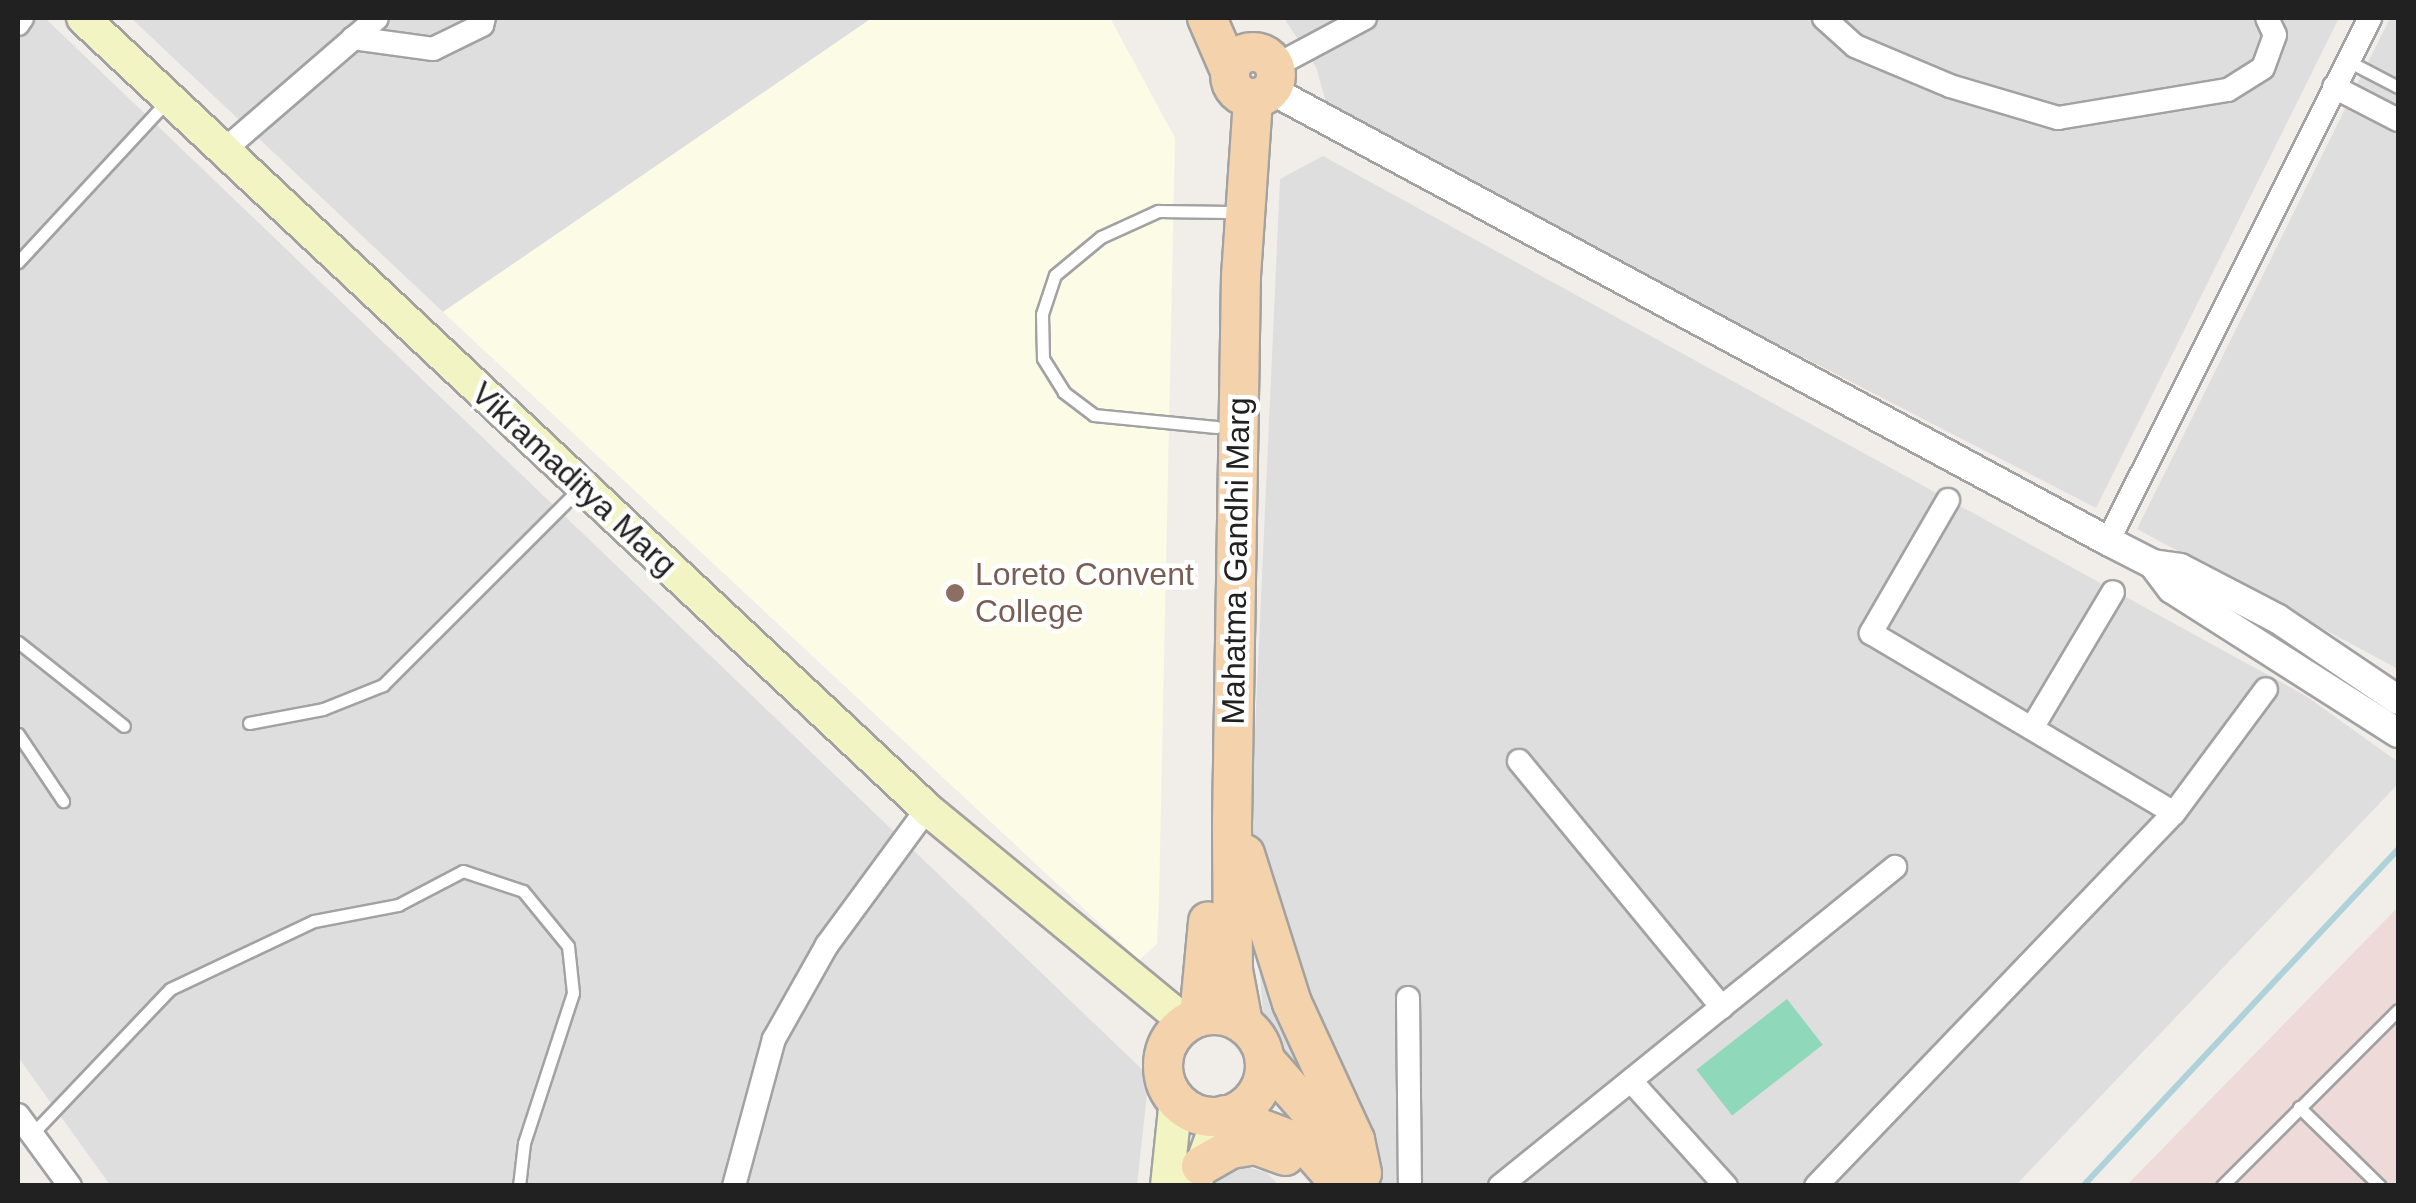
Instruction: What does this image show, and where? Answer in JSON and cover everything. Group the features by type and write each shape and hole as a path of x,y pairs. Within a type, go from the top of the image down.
{"main road":[{"name":"Vikramaditya Marg","path":"83,18 927,809 1072,932 1077,950 1185,1026"},
{"path":"1207,18 1250,62"},
{"name":"Mahatma Gandhi Marg","path":"1185,1026 1208,970 1216,427 1230,212 1250,62"},
{"name":"Mahatma Gandhi Marg","path":"1244,1023 1233,970 1232,824 1240,276 1250,62"},
{"path":"1232,824 1292,1004 1355,1140 1359,1181"},
{"path":"1244,1023 1266,1060 1359,1181 1306,1146 1222,1116 1199,1115 1176,1099 1162,1072 1185,1026 1244,1023"},
{"path":"1198,1176 1222,1116 1255,1097 1266,1060"},
{"path":"1167,1186 1176,1099"},
{"path":"1198,1176 1230,1149 1255,1145 1279,1152 1322,1186"}],"street":[{"path":"224,151 378,18"},
{"path":"353,38 434,49 482,25 484,18"},
{"path":"1250,62 1365,18"},
{"path":"1824,18 1856,46 1950,86 2058,118 2228,90 2263,68 2275,35 2267,18"},
{"path":"2108,541 2370,18"},
{"path":"1250,62 2153,564 2172,588 2360,688 2398,700"},
{"path":"2334,87 2398,120"},
{"path":"1948,500 1871,633 2174,813"},
{"path":"2032,728 2114,592"},
{"path":"1816,1186 2174,813 2266,688"},
{"path":"2360,688 2398,733"},
{"path":"1519,761 1722,1008"},
{"path":"734,1186 774,1040 827,945 927,809"},
{"path":"1500,1186 1896,868"},
{"path":"1408,998 1410,1186"},
{"path":"1631,1081 1726,1186"},
{"path":"25,1125 70,1186"}],"lane":[{"path":"2348,61 2398,87"},
{"path":"18,262 168,99"},
{"path":"1216,427 1094,415 1064,392 1043,358 1042,314 1055,275 1101,237 1158,211 1230,212"},
{"path":"249,723 323,709 383,685 582,486"},
{"path":"18,642 124,726"},
{"path":"18,734 63,800"},
{"path":"25,1125 170,989 314,922 398,904 462,870 523,891 568,946 574,993 524,1143 519,1186"},
{"path":"2222,1186 2398,1010"},
{"path":"2299,1107 2380,1186"}],"shaded area":[{"path":"18,18 45,18 1149,1076 1137,1185 110,1185 18,1057"},
{"path":"131,18 872,18 443,312"},
{"name":"Loreto Convent College","path":"872,18 1110,18 1175,138 1157,944 1139,960 443,312"},
{"path":"1284,18 2339,18 2096,508 1329,113 1316,67"},
{"path":"2390,18 2398,18 2398,669 2137,529"},
{"path":"1323,156 2306,696 2398,762 2398,784 2016,1185 1380,1185 1310,1112 1263,1015 1250,842 1280,179"},
{"path":"2398,907 2398,1185 2127,1185"},
{"path":"1217,1160 1266,1172 1279,1185 1206,1186"}],"green space":[{"path":"1787,999 1823,1045 1732,1116 1696,1070"}],"waterway":[{"path":"2083,1186 2398,849"}],"place":[{"name":"Loreto Convent College","path":"955,593"}]}
